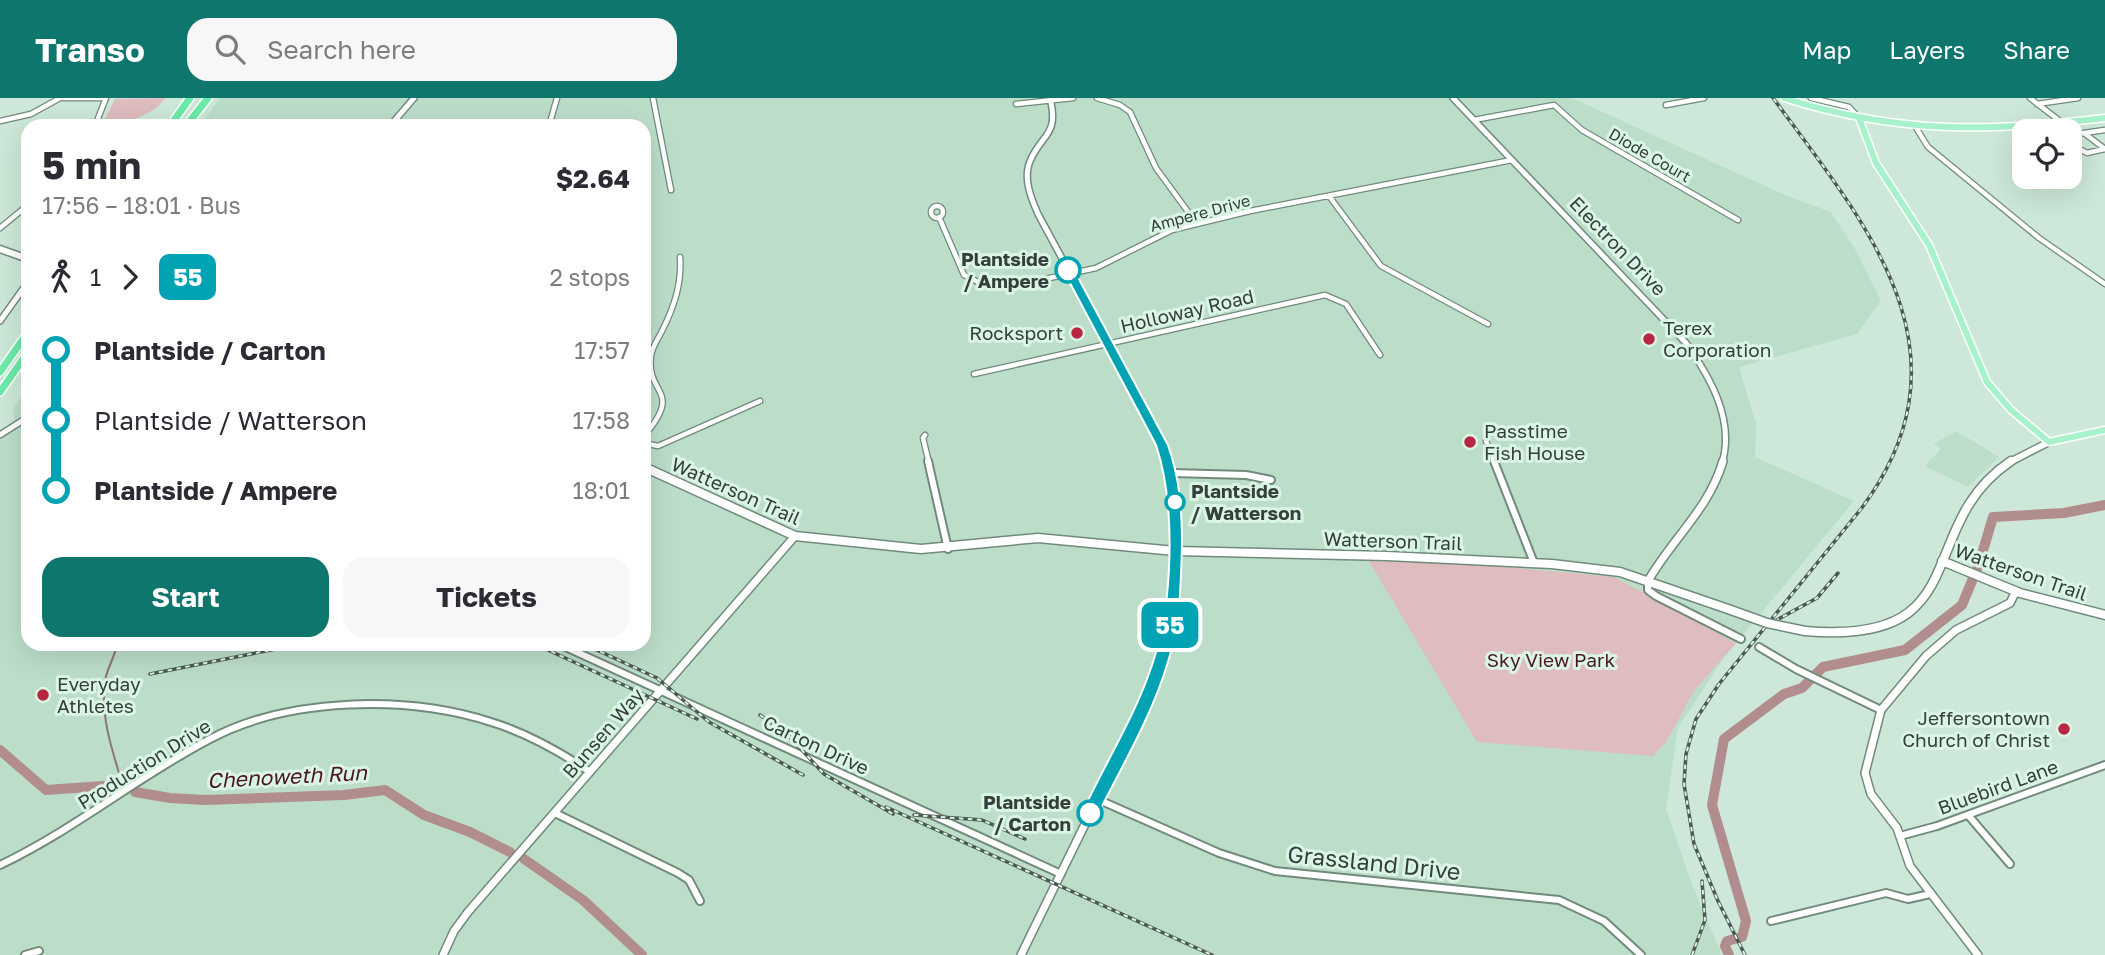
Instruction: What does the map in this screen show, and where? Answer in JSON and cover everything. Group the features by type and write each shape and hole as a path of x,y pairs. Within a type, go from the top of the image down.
{"highway":[{"path":"175,119 190,98"},
{"path":"189,119 205,98"},
{"path":"0,372 21,342"},
{"path":"0,392 21,362"}],"main road":[{"path":"1774,98 1860,120 1977,134 2012,133"},
{"path":"1860,120 1876,163 1929,245 1986,380 2007,408 2049,442"},
{"path":"2082,126 2105,120"},
{"path":"1916,128 2012,130"},
{"path":"0,249 21,256"},
{"path":"1942,561 1969,505 1987,480 2017,456 2049,442 2105,430"},
{"name":"Watterson Trail","path":"651,470 795,536 921,549 948,549 1038,538 1175,551 1534,563 1609,570 1770,624 1805,631 1858,631 1894,621 1921,603 1931,588 1942,561 2015,591 2105,615"}],"street":[{"path":"0,120 28,111 54,98"},
{"path":"0,120 31,114 61,98 104,98 97,119"},
{"path":"396,119 414,98"},
{"path":"552,119 557,98"},
{"path":"653,98 671,190"},
{"path":"1016,104 1073,98"},
{"path":"1097,98 1111,101 1130,112 1156,168 1197,225"},
{"name":"Electron Drive","path":"1453,98 1684,339 1705,369 1720,402 1726,439 1719,479 1702,509 1648,581"},
{"path":"1666,105 1704,98"},
{"path":"1811,98 1849,107 1860,120"},
{"path":"2030,98 2056,119"},
{"path":"2037,104 2078,98"},
{"path":"1021,955 1150,691 1161,663 1172,615 1175,551 1172,473 1158,436 1038,214 1028,184 1029,163 1046,139 1052,125 1051,99"},
{"name":"Diode Court","path":"1474,120 1554,105 1582,130 1738,220"},
{"path":"1916,128 1928,146 2028,230 2105,284"},
{"path":"2084,133 2105,131"},
{"path":"2084,133 2105,149"},
{"path":"2082,150 2087,152 2105,149"},
{"name":"Ampere Drive","path":"939,217 960,270 979,284 1006,287 1102,265 1156,235 1329,196 1513,160"},
{"path":"1329,196 1381,266 1488,324"},
{"path":"0,228 21,211"},
{"path":"651,428 663,409 664,396 653,374 651,355 675,301 680,281 680,257"},
{"path":"0,321 21,292"},
{"name":"Holloway Road","path":"974,374 1325,295 1346,304 1380,355"},
{"path":"651,444 658,446 760,401"},
{"path":"0,435 21,422"},
{"path":"925,435 923,438 948,549"},
{"path":"1486,441 1534,563"},
{"path":"1172,473 1246,475 1271,480"},
{"name":"Bunsen Way","path":"443,955 459,923 795,536"},
{"path":"1648,581 1648,590 1656,596 1741,639"},
{"path":"1978,955 1910,866 1900,836 1866,781 1867,761 1881,710 1932,650 1956,629 2010,603 2015,591"},
{"path":"1759,647 1819,681 1881,710"},
{"name":"Carton Drive","path":"574,651 1060,874"},
{"name":"Production Drive","path":"0,865 82,822 213,737 246,723 288,712 374,703 447,709 494,721 521,732 590,772"},
{"name":"Bluebird Lane","path":"1900,836 1968,815 2105,765"},
{"name":"Grassland Drive","path":"1097,799 1219,853 1275,871 1559,900 1600,917 1628,939 1641,955"},
{"path":"555,813 678,873 689,880 700,901"},
{"path":"1968,815 2010,864"},
{"path":"1771,921 1886,893 1908,898 1930,894"},
{"path":"25,955 39,951"}],"shaded area":[{"path":"220,98 1572,98 1785,195 1831,212 1855,249 1881,301 1857,334 1739,367 1756,424 1755,457 1854,501 1723,659 1678,728 1666,809 1693,887 1722,955 0,955 0,441 15,424 13,409 21,397 21,651 651,651 651,119 205,119"},
{"path":"1956,431 1999,457 1968,487 1924,466 1941,449 1934,444"}],"green space":[{"path":"165,98 145,115 131,119 105,119 115,99"},
{"name":"Sky View Park","path":"1369,561 1482,565 1614,577 1736,643 1694,691 1666,742 1653,756 1477,742"}],"waterway":[{"name":"Chenoweth Run","path":"1729,955 1725,946 1727,941 1742,937 1746,921 1712,805 1724,739 1784,694 1802,688 1823,667 1905,650 1962,605 1979,564 1993,517 2064,513 2105,505"},
{"path":"115,651 105,681 104,708 108,735 123,786"},
{"name":"Chenoweth Run","path":"0,750 46,790 117,785 127,788"},
{"name":"Chenoweth Run","path":"135,792 205,800 344,795 385,790 424,815 470,832 510,852"},
{"name":"Chenoweth Run","path":"524,859 583,900 642,955"}],"railway":[{"path":"1745,955 1694,844 1684,784 1686,754 1696,719 1719,684 1861,509 1895,452 1910,397 1909,344 1896,293 1873,243 1843,194 1773,98"},
{"path":"1775,621 1817,598 1838,573"},
{"path":"150,674 266,651"},
{"path":"550,651 697,719"},
{"path":"599,651 657,678 709,722 803,775"},
{"path":"760,715 788,735 824,774 893,814"},
{"path":"886,807 1212,955"},
{"path":"914,815 982,820 1025,839"},
{"path":"1692,955 1705,920 1702,881"}],"bus line":[{"name":"55","path":"1068,270 1162,445 1172,473 1175,492 1174,598 1161,661 1156,679 1090,813"}],"place":[{"name":"Plantside / Ampere","path":"1068,270"},
{"name":"Rocksport","path":"1077,333"},
{"name":"Terex Corporation","path":"1649,339"},
{"name":"Passtime Fish House","path":"1470,442"},
{"name":"Plantside / Watterson","path":"1175,502"},
{"name":"Everyday Athletes","path":"43,695"},
{"name":"Jeffersontown Church of Christ","path":"2064,729"},
{"name":"Plantside / Carton","path":"1090,813"}]}
